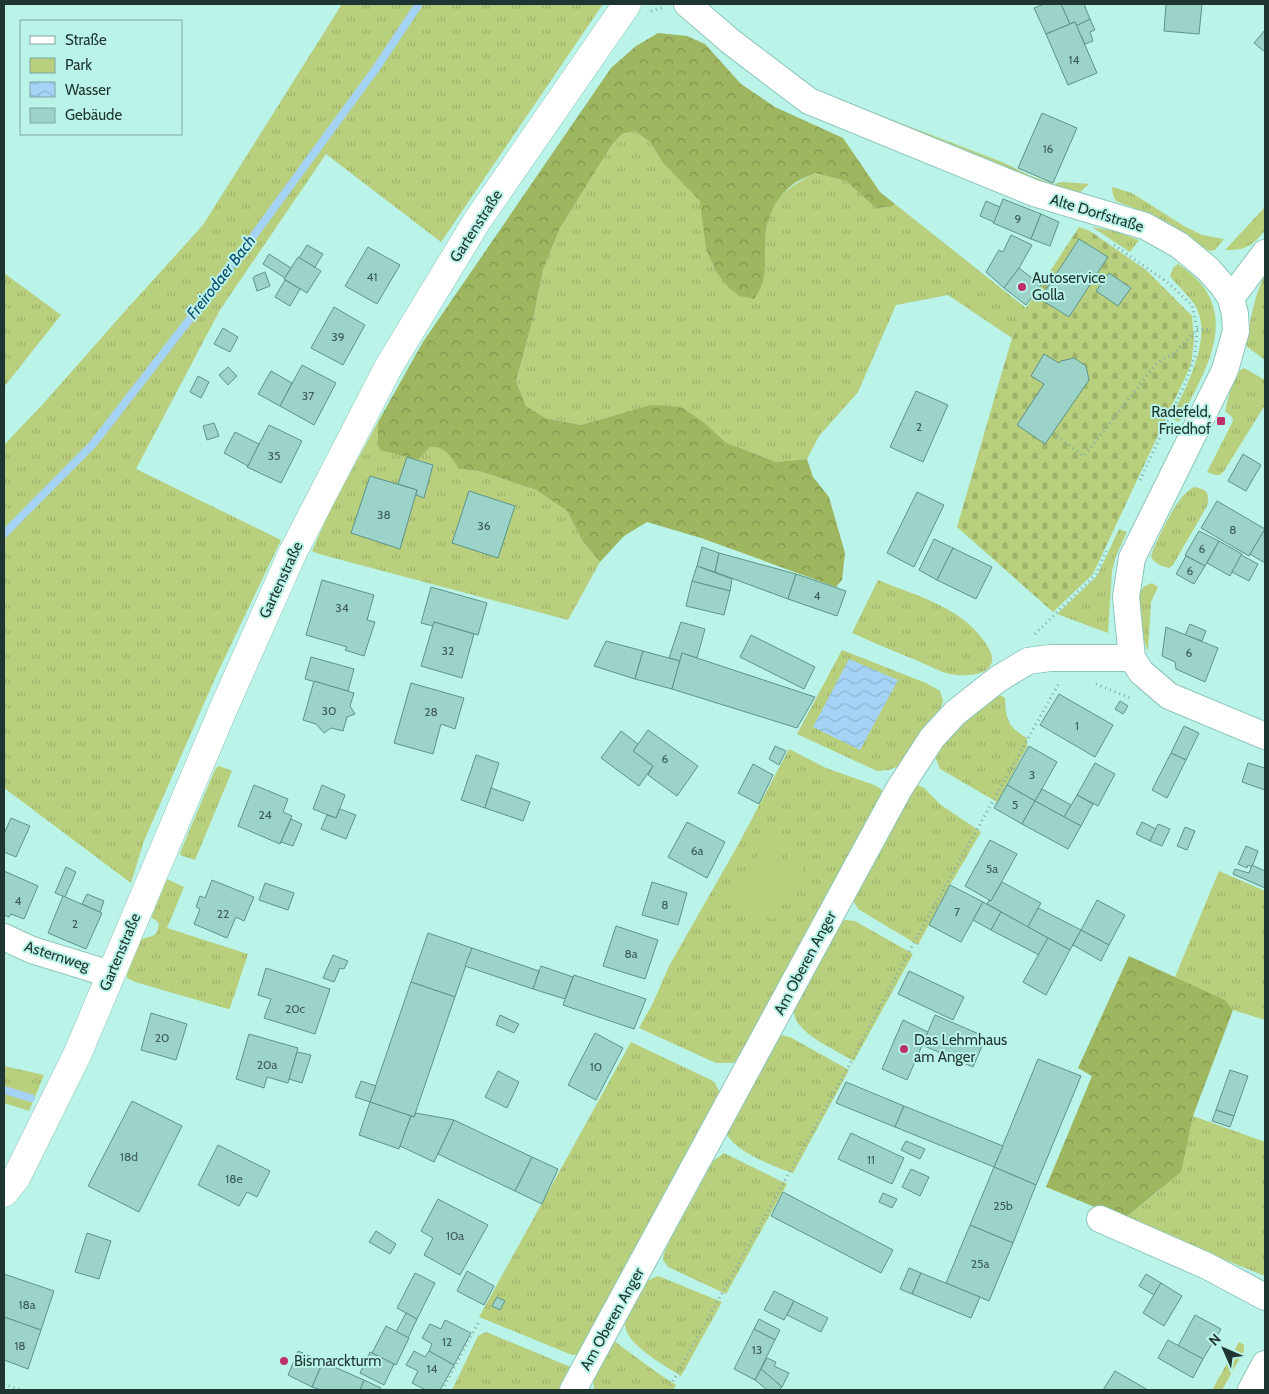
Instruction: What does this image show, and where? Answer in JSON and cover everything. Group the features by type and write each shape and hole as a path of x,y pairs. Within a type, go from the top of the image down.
{"main road":[{"name":"Gartenstraße","path":"4,1193 16,1178 77,1055 222,712 292,554 389,366 477,221 639,8"}],"street":[{"name":"Alte Dorfstraße","path":"676,5 730,41 809,100 1034,193 1145,226 1179,245 1208,269 1223,286 1231,298 1235,314 1236,331 1225,370 1132,558 1126,597 1132,658"},
{"path":"1231,298 1265,253"},
{"name":"Am Oberen Anger","path":"573,1390 899,789 932,738 955,713 975,696 998,679 1028,661 1050,658 1132,658"},
{"path":"1132,658 1142,672 1170,696 1265,736"},
{"name":"Asternweg","path":"4,937 32,950 110,974"},
{"path":"1100,1219 1207,1266 1265,1297"},
{"path":"1251,1390 1265,1364"}],"path":[{"path":"639,8 676,5"},
{"path":"1112,244 1167,282 1192,304 1197,329 1195,356 1185,384 1138,483"},
{"path":"1053,433 1084,456 1157,362 1174,353 1197,329"},
{"path":"1030,638 1096,574 1108,547"},
{"path":"668,1390 850,1064 916,937 1062,678"},
{"path":"1092,682 1134,699"},
{"path":"442,1390 478,1323"},
{"path":"4,1384 20,1390"}],"green space":[{"path":"342,4 603,4 441,242 326,154 220,310 136,469 281,540 217,674 185,747 144,841 131,883 4,788 4,445 203,225"},
{"path":"658,33 687,36 705,44 741,84 775,107 843,138 880,192 895,204 891,207 876,208 846,181 815,173 797,182 778,199 770,215 765,242 765,271 761,287 754,299 740,296 729,288 717,273 706,250 700,201 663,163 650,142 635,131 622,134 611,146 560,228 543,270 534,315 516,381 526,406 545,418 581,425 651,405 681,407 706,424 725,442 776,462 807,459 813,477 829,497 845,553 842,580 836,587 701,538 647,522 624,536 600,562 583,542 567,511 536,490 479,471 459,469 448,453 440,448 430,447 419,459 380,450 378,422 423,342 611,68 636,46"},
{"path":"851,104 1054,184 1063,182 1089,184 1077,195 1051,187"},
{"path":"635,131 650,142 663,163 701,201 706,250 717,273 764,246 769,219 777,201 791,187 815,173 846,181 876,208 891,207 895,204 1026,308 1012,338 948,295 896,305 858,392 819,436 807,459 776,462 725,442 706,424 616,415 581,425 545,418 526,406 516,381 534,315 543,270 560,228 611,146 622,134"},
{"path":"1112,187 1132,193 1184,226 1202,235 1224,239 1215,250 1210,251 1134,208 1116,201"},
{"path":"1265,207 1265,231 1248,246 1225,250"},
{"path":"1079,227 1090,231 1146,270 1192,316 1194,341 1191,365 1093,574 1053,612 957,527 1012,338 1026,308"},
{"path":"1092,227 1114,231 1139,240 1130,252"},
{"path":"1178,264 1199,281 1211,300 1216,319 1209,360 1179,422 1171,418 1195,365 1199,350 1201,321 1197,309 1191,300 1170,276 1173,268"},
{"path":"4,273 61,315 4,387"},
{"path":"1265,274 1265,360 1246,346 1253,309"},
{"path":"1244,368 1265,380 1265,405 1224,471 1218,475 1207,472 1233,421 1232,417 1225,411 1235,374"},
{"path":"378,422 378,441 438,446 449,453 459,469 479,471 536,490 567,511 583,542 600,562 568,620 312,551 331,508"},
{"path":"1194,487 1205,490 1208,495 1207,506 1173,565 1169,568 1156,563 1151,556 1165,525 1182,498"},
{"path":"1119,529 1127,532 1116,556 1112,571 1108,633 1057,614 1097,576"},
{"path":"878,580 925,598 955,614 980,635 989,649 992,658 990,666 977,674 950,674 852,633"},
{"path":"1152,583 1158,587 1151,602 1148,651 1141,629 1139,602 1142,589"},
{"path":"842,650 926,683 940,691 943,701 939,713 899,766 889,770 877,771 797,734"},
{"path":"992,694 1005,698 1009,722 1027,738 1027,747 997,802 940,769 936,759 937,750"},
{"path":"789,749 826,768 874,785 881,789 884,794 745,1053 733,1063 716,1063 639,1028 653,1003 669,966 738,845"},
{"path":"219,766 232,771 195,860 180,855 214,772"},
{"path":"918,785 924,788 941,805 981,832 918,945 858,909 854,902 854,897 912,787"},
{"path":"773,828 789,838 776,862 783,866 792,849 809,858 773,920 733,898"},
{"path":"1219,871 1265,891 1265,1020 1233,1010 1224,1000 1175,977"},
{"path":"167,879 184,887 167,928 248,954 230,1008 228,1009 127,978 141,940 155,935 159,924 152,916"},
{"path":"845,920 855,921 913,954 854,1061 810,1035 796,1021 794,1013 796,1001 839,923"},
{"path":"1129,956 1225,1000 1233,1010 1193,1116 1181,1172 1124,1219 1046,1187 1092,1076 1078,1068"},
{"path":"781,1035 790,1037 849,1070 793,1173 766,1163 747,1153 727,1135 774,1042"},
{"path":"631,1042 711,1080 715,1083 721,1095 579,1354 572,1355 479,1317"},
{"path":"4,1066 44,1075 29,1111 4,1103"},
{"path":"1193,1116 1265,1142 1265,1276 1124,1219 1161,1189 1187,1142"},
{"path":"724,1153 787,1184 726,1294 668,1267 663,1260 671,1238 713,1161"},
{"path":"658,1276 722,1302 681,1376 639,1347 627,1333 625,1325 628,1314 640,1290 645,1283"},
{"path":"486,1332 573,1368 565,1390 452,1390 478,1336"},
{"path":"614,1341 676,1385 673,1390 594,1390 593,1379"},
{"path":"1239,1342 1244,1345 1244,1351 1222,1390 1212,1390"}],"water":[{"path":"849,659 898,680 860,750 813,727"}],"building":[{"path":"1044,4 1061,4 1070,24 1046,34 1034,8"},
{"path":"1061,4 1084,4 1090,19 1076,26 1075,22 1070,24"},
{"path":"1166,4 1202,4 1199,34 1164,31"},
{"path":"1090,19 1095,30 1090,32 1093,41 1085,44 1076,26"},
{"path":"1075,22 1097,73 1068,85 1046,34"},
{"path":"1265,30 1265,52 1254,43"},
{"path":"1042,113 1077,128 1053,183 1018,168"},
{"path":"1003,199 1041,214 1031,239 993,223"},
{"path":"986,201 1000,207 994,222 980,216"},
{"path":"1041,214 1059,222 1050,246 1031,239"},
{"path":"1011,235 1032,245 1019,268 1004,288 986,272 999,250 1003,252"},
{"path":"1079,239 1108,257 1069,317 1040,299"},
{"path":"307,245 323,254 315,267 299,258"},
{"path":"368,247 400,265 377,304 345,286"},
{"path":"269,254 291,268 285,278 263,264"},
{"path":"298,257 321,271 307,293 284,279"},
{"path":"1019,268 1041,285 1026,305 1004,288"},
{"path":"265,272 270,286 257,291 253,278"},
{"path":"1109,273 1131,288 1118,306 1096,291"},
{"path":"285,280 300,289 290,306 275,297"},
{"path":"334,307 365,325 343,365 311,348"},
{"path":"223,328 238,337 230,352 214,344"},
{"path":"1044,354 1059,363 1074,358 1086,366 1089,380 1045,444 1017,425 1044,384 1031,376"},
{"path":"302,365 336,383 314,425 280,406"},
{"path":"228,367 237,376 228,385 219,375"},
{"path":"271,371 292,383 280,406 258,394"},
{"path":"198,376 209,382 201,398 190,392"},
{"path":"916,391 948,405 923,462 890,447"},
{"path":"214,423 219,436 207,440 203,426"},
{"path":"269,425 302,441 281,483 247,467"},
{"path":"235,432 259,444 248,466 224,453"},
{"path":"1243,454 1261,465 1246,491 1228,481"},
{"path":"407,457 433,465 424,498 416,495 417,490 398,484"},
{"path":"370,476 417,490 400,549 351,533"},
{"path":"469,491 515,506 498,558 452,543"},
{"path":"917,492 944,505 914,567 887,553"},
{"path":"1217,501 1265,529 1249,556 1201,528"},
{"path":"1265,529 1265,563 1250,554"},
{"path":"1199,531 1219,541 1205,566 1185,555"},
{"path":"934,539 953,548 937,580 919,570"},
{"path":"1219,541 1242,554 1230,576 1207,563"},
{"path":"702,547 719,553 715,572 697,566"},
{"path":"953,548 992,567 976,599 937,580"},
{"path":"719,553 796,574 788,599 715,572"},
{"path":"1241,555 1258,564 1249,581 1232,572"},
{"path":"1186,556 1205,566 1194,584 1176,574"},
{"path":"697,566 732,579 730,591 692,581"},
{"path":"796,574 846,591 837,616 788,599"},
{"path":"322,580 374,595 367,620 375,622 364,656 345,650 347,647 306,635"},
{"path":"692,581 730,591 724,615 686,606"},
{"path":"431,587 487,603 478,635 434,622 433,626 421,623"},
{"path":"434,622 474,634 462,678 421,666"},
{"path":"681,622 705,629 697,658 682,653 680,661 669,658"},
{"path":"1190,624 1206,631 1202,641 1185,635"},
{"path":"1166,627 1218,648 1205,682 1176,669 1175,662 1162,656"},
{"path":"751,635 815,667 804,689 740,657"},
{"path":"606,641 643,651 635,679 594,666"},
{"path":"643,651 680,661 672,689 635,679"},
{"path":"682,653 815,697 797,728 672,689"},
{"path":"311,657 354,669 348,691 305,679"},
{"path":"314,681 354,693 350,706 355,714 347,717 343,731 331,728 324,733 316,724 303,720"},
{"path":"411,683 464,698 455,729 441,724 433,754 394,743"},
{"path":"1059,694 1113,725 1095,757 1040,725"},
{"path":"1120,701 1128,706 1123,714 1115,709"},
{"path":"1184,726 1199,733 1186,760 1171,753"},
{"path":"648,730 698,766 677,796 648,775 653,766 633,751"},
{"path":"621,731 638,744 633,751 653,766 639,786 601,758"},
{"path":"775,746 786,751 779,765 769,759"},
{"path":"1029,746 1057,762 1035,801 1007,785"},
{"path":"1171,753 1186,760 1167,798 1152,790"},
{"path":"476,755 499,763 485,808 461,800"},
{"path":"1095,763 1115,774 1098,806 1077,795"},
{"path":"1248,763 1265,768 1265,790 1242,782"},
{"path":"753,764 773,775 759,804 738,793"},
{"path":"254,785 288,799 283,812 292,816 280,844 238,826"},
{"path":"322,785 345,795 336,818 313,809"},
{"path":"1007,785 1035,801 1022,824 994,808"},
{"path":"491,788 530,802 523,821 485,808"},
{"path":"1042,789 1071,805 1064,817 1035,801"},
{"path":"1077,795 1093,804 1081,826 1064,817"},
{"path":"1035,801 1081,826 1068,849 1022,824"},
{"path":"340,809 356,815 346,839 321,829 327,815 336,818"},
{"path":"11,818 30,826 16,857 4,852 4,834"},
{"path":"291,819 302,824 293,846 281,842"},
{"path":"687,822 725,842 707,878 668,857"},
{"path":"1142,822 1156,829 1150,841 1136,834"},
{"path":"1158,824 1170,829 1162,846 1150,841"},
{"path":"1185,827 1195,831 1187,850 1177,846"},
{"path":"990,840 1017,854 991,901 965,886"},
{"path":"1246,846 1258,851 1252,867 1248,865 1247,868 1238,864"},
{"path":"1252,865 1265,871 1265,888 1233,874 1235,869 1249,873"},
{"path":"66,867 76,872 65,897 55,893"},
{"path":"4,871 38,886 24,919 11,914 9,917 4,915"},
{"path":"212,880 254,897 244,921 236,917 227,938 194,924 200,909 196,907 200,896 205,898"},
{"path":"652,882 687,893 678,925 642,915"},
{"path":"1002,882 1041,903 1028,927 987,904 989,900 991,901"},
{"path":"265,883 294,893 288,910 259,900"},
{"path":"950,885 983,902 961,942 929,925"},
{"path":"87,894 104,901 100,912 82,904"},
{"path":"63,896 102,913 86,949 48,933"},
{"path":"1097,900 1125,915 1109,945 1081,930"},
{"path":"983,902 1001,912 991,930 973,920"},
{"path":"1038,908 1081,930 1070,950 1028,927"},
{"path":"1001,912 1048,938 1039,955 991,930"},
{"path":"616,926 658,940 645,979 603,966"},
{"path":"1081,930 1109,945 1101,961 1073,945"},
{"path":"428,933 472,948 455,997 411,982"},
{"path":"1048,938 1070,950 1046,995 1023,982"},
{"path":"472,948 539,971 533,989 465,966"},
{"path":"333,955 348,961 344,969 340,968 334,982 323,978"},
{"path":"541,966 573,977 565,999 533,989"},
{"path":"266,968 330,989 315,1034 264,1018 271,999 258,995"},
{"path":"909,971 964,997 953,1020 898,994"},
{"path":"574,975 646,999 634,1029 563,1005"},
{"path":"411,982 455,997 414,1117 370,1102"},
{"path":"151,1013 187,1024 176,1060 141,1050"},
{"path":"500,1015 519,1024 514,1033 496,1025"},
{"path":"935,1015 986,1037 973,1067 922,1045"},
{"path":"903,1020 928,1032 907,1080 882,1069"},
{"path":"595,1033 623,1048 596,1100 568,1085"},
{"path":"249,1034 298,1048 288,1083 267,1077 264,1088 236,1079"},
{"path":"297,1052 311,1055 302,1083 289,1079"},
{"path":"1038,1059 1081,1076 1036,1185 994,1167"},
{"path":"1230,1070 1248,1076 1234,1116 1216,1110"},
{"path":"498,1071 519,1082 507,1108 485,1097"},
{"path":"361,1081 376,1086 370,1102 355,1097"},
{"path":"846,1082 904,1106 895,1127 836,1103"},
{"path":"132,1101 182,1126 139,1212 88,1186"},
{"path":"370,1102 411,1116 399,1149 359,1135"},
{"path":"904,1106 1003,1146 994,1167 895,1127"},
{"path":"1216,1110 1234,1116 1230,1127 1212,1121"},
{"path":"416,1113 454,1120 434,1162 400,1146 411,1116 414,1117"},
{"path":"454,1120 532,1157 515,1191 438,1154"},
{"path":"851,1133 904,1158 892,1184 838,1159"},
{"path":"906,1141 925,1149 920,1159 901,1150"},
{"path":"218,1145 270,1171 257,1197 247,1192 239,1206 198,1185"},
{"path":"532,1157 558,1169 542,1204 515,1191"},
{"path":"994,1167 1036,1185 1013,1243 970,1225"},
{"path":"911,1169 929,1177 920,1196 902,1187"},
{"path":"783,1192 893,1250 881,1273 771,1216"},
{"path":"883,1193 897,1199 892,1208 879,1202"},
{"path":"438,1199 488,1225 460,1275 424,1255 433,1238 421,1231"},
{"path":"970,1225 1013,1243 989,1301 946,1283"},
{"path":"376,1231 396,1244 390,1254 369,1242"},
{"path":"87,1233 111,1241 99,1279 75,1272"},
{"path":"909,1268 921,1273 912,1294 900,1289"},
{"path":"467,1271 494,1286 484,1305 457,1291"},
{"path":"415,1273 435,1283 417,1319 397,1308"},
{"path":"921,1273 980,1297 971,1318 912,1294"},
{"path":"4,1274 54,1291 41,1330 4,1317"},
{"path":"1146,1274 1161,1283 1154,1295 1139,1286"},
{"path":"1161,1283 1182,1296 1164,1326 1143,1313"},
{"path":"774,1291 794,1301 784,1320 764,1310"},
{"path":"497,1297 505,1301 500,1310 492,1306"},
{"path":"794,1301 828,1318 821,1332 787,1315"},
{"path":"406,1313 417,1319 408,1338 396,1332"},
{"path":"1195,1315 1221,1329 1203,1359 1178,1346"},
{"path":"4,1317 41,1330 28,1369 4,1360"},
{"path":"759,1319 780,1330 775,1340 754,1329"},
{"path":"445,1320 471,1333 454,1365 429,1351 432,1344 422,1338 430,1324 441,1329"},
{"path":"386,1326 409,1338 396,1365 372,1353"},
{"path":"754,1329 775,1340 755,1380 734,1369"},
{"path":"1168,1340 1203,1359 1193,1378 1158,1358"},
{"path":"298,1351 323,1362 312,1387 288,1375"},
{"path":"414,1351 425,1357 429,1351 454,1365 440,1390 426,1390 412,1383 418,1371 406,1365"},
{"path":"370,1352 394,1364 384,1385 360,1373"},
{"path":"767,1358 776,1362 774,1366 789,1373 782,1387 761,1369"},
{"path":"323,1362 364,1380 360,1390 321,1390 312,1387"},
{"path":"761,1369 782,1387 779,1390 767,1390 755,1380"},
{"path":"1115,1371 1148,1390 1103,1390"},
{"path":"364,1380 381,1388 380,1390 360,1390"}],"waterway":[{"name":"Freirodaer Bach","path":"4,534 93,444 244,249 377,67 419,4"},
{"path":"4,1090 31,1098"}],"place":[{"name":"Autoservice Golla","path":"1022,287"},
{"name":"Radefeld, Friedhof","path":"1221,421"},
{"name":"Das Lehmhaus am Anger","path":"904,1049"},
{"name":"Bismarckturm","path":"284,1361"}]}
